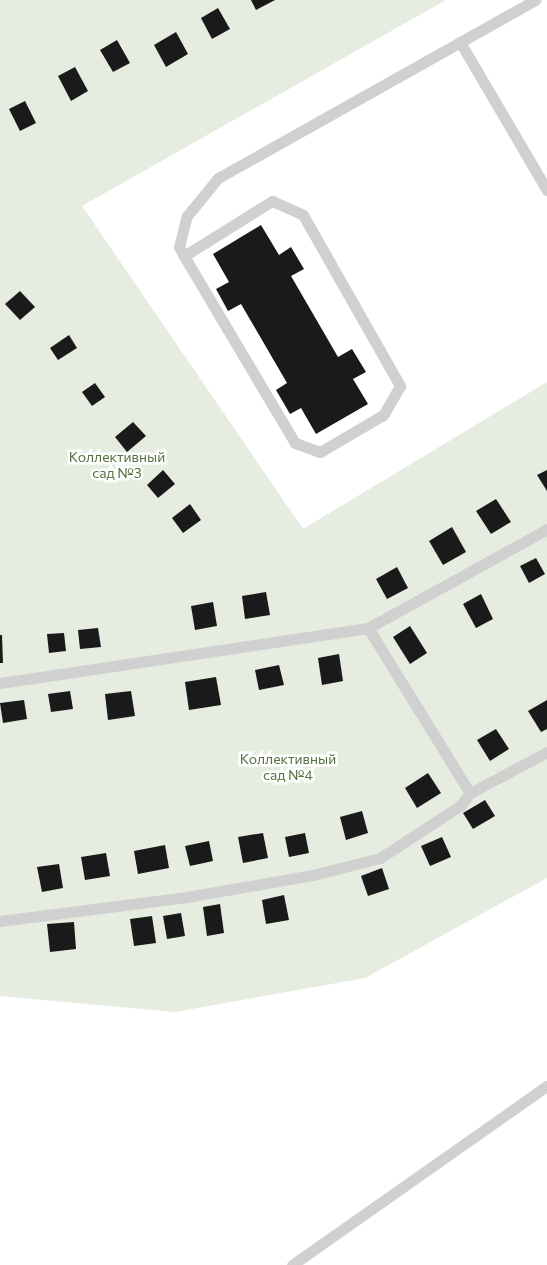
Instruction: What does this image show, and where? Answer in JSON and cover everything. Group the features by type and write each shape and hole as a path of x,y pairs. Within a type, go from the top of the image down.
{"lane":[{"path":"184,256 272,201 303,215 400,386 383,415 320,452 295,443 178,247 187,216 218,178 536,0"},
{"path":"460,42 547,190"},
{"path":"0,684 368,628 547,529"},
{"path":"368,628 470,793"},
{"path":"0,921 187,897 312,875 380,858 461,805 470,793 547,752"},
{"path":"292,1265 547,1086"}],"green space":[{"name":"Коллективный сад №4","path":"0,0 446,0 82,206 303,529 547,382 547,878 365,978 175,1012 0,996"}],"building":[{"path":"251,0 275,0 256,10"},
{"path":"218,8 230,29 212,39 201,18"},
{"path":"176,32 188,54 166,67 154,45"},
{"path":"117,40 130,63 113,72 100,50"},
{"path":"75,67 88,91 71,101 58,76"},
{"path":"25,101 36,123 20,131 9,109"},
{"path":"261,225 279,255 291,247 304,269 291,276 338,357 352,349 366,372 353,379 368,404 316,434 301,408 290,414 276,390 287,383 241,304 228,311 216,289 229,282 213,254"},
{"path":"20,291 35,307 20,320 5,304"},
{"path":"69,335 77,348 58,360 50,348"},
{"path":"95,383 105,397 92,406 82,392"},
{"path":"133,422 146,436 127,452 115,437"},
{"path":"163,470 175,484 158,498 147,485"},
{"path":"547,470 547,491 537,475"},
{"path":"496,499 511,522 491,534 476,511"},
{"path":"190,504 201,520 183,533 172,518"},
{"path":"452,527 466,552 443,565 429,541"},
{"path":"536,558 545,574 529,583 520,566"},
{"path":"397,567 408,588 387,599 376,579"},
{"path":"266,592 270,615 245,619 242,596"},
{"path":"481,594 493,619 476,628 463,604"},
{"path":"213,602 217,626 195,630 191,606"},
{"path":"410,626 427,653 410,664 393,637"},
{"path":"98,628 101,647 80,649 78,630"},
{"path":"64,633 66,651 49,653 47,634"},
{"path":"0,635 2,635 3,663 0,663"},
{"path":"339,654 343,681 322,685 318,658"},
{"path":"279,665 284,685 259,690 255,670"},
{"path":"216,677 221,705 189,710 185,682"},
{"path":"70,691 73,709 51,712 48,694"},
{"path":"131,691 135,716 108,720 105,694"},
{"path":"24,700 27,719 3,723 0,703"},
{"path":"547,700 547,729 541,732 528,711"},
{"path":"496,729 509,749 490,761 477,740"},
{"path":"428,773 441,793 417,808 405,788"},
{"path":"485,800 495,816 473,829 463,813"},
{"path":"362,811 368,833 346,840 340,817"},
{"path":"263,833 268,858 243,863 238,837"},
{"path":"305,833 309,853 289,857 285,837"},
{"path":"442,837 451,857 430,866 421,846"},
{"path":"209,841 213,861 190,866 185,846"},
{"path":"165,845 169,868 138,874 134,851"},
{"path":"106,853 110,876 85,880 81,857"},
{"path":"59,864 63,888 42,892 37,867"},
{"path":"382,868 389,889 368,896 361,876"},
{"path":"284,895 289,920 266,924 262,900"},
{"path":"220,904 224,933 207,936 203,907"},
{"path":"181,913 185,936 167,939 163,916"},
{"path":"152,916 156,943 134,946 130,919"},
{"path":"74,922 76,949 50,952 47,924"}],"park label":[{"name":"Коллективный сад №3","path":"117,466"}]}
